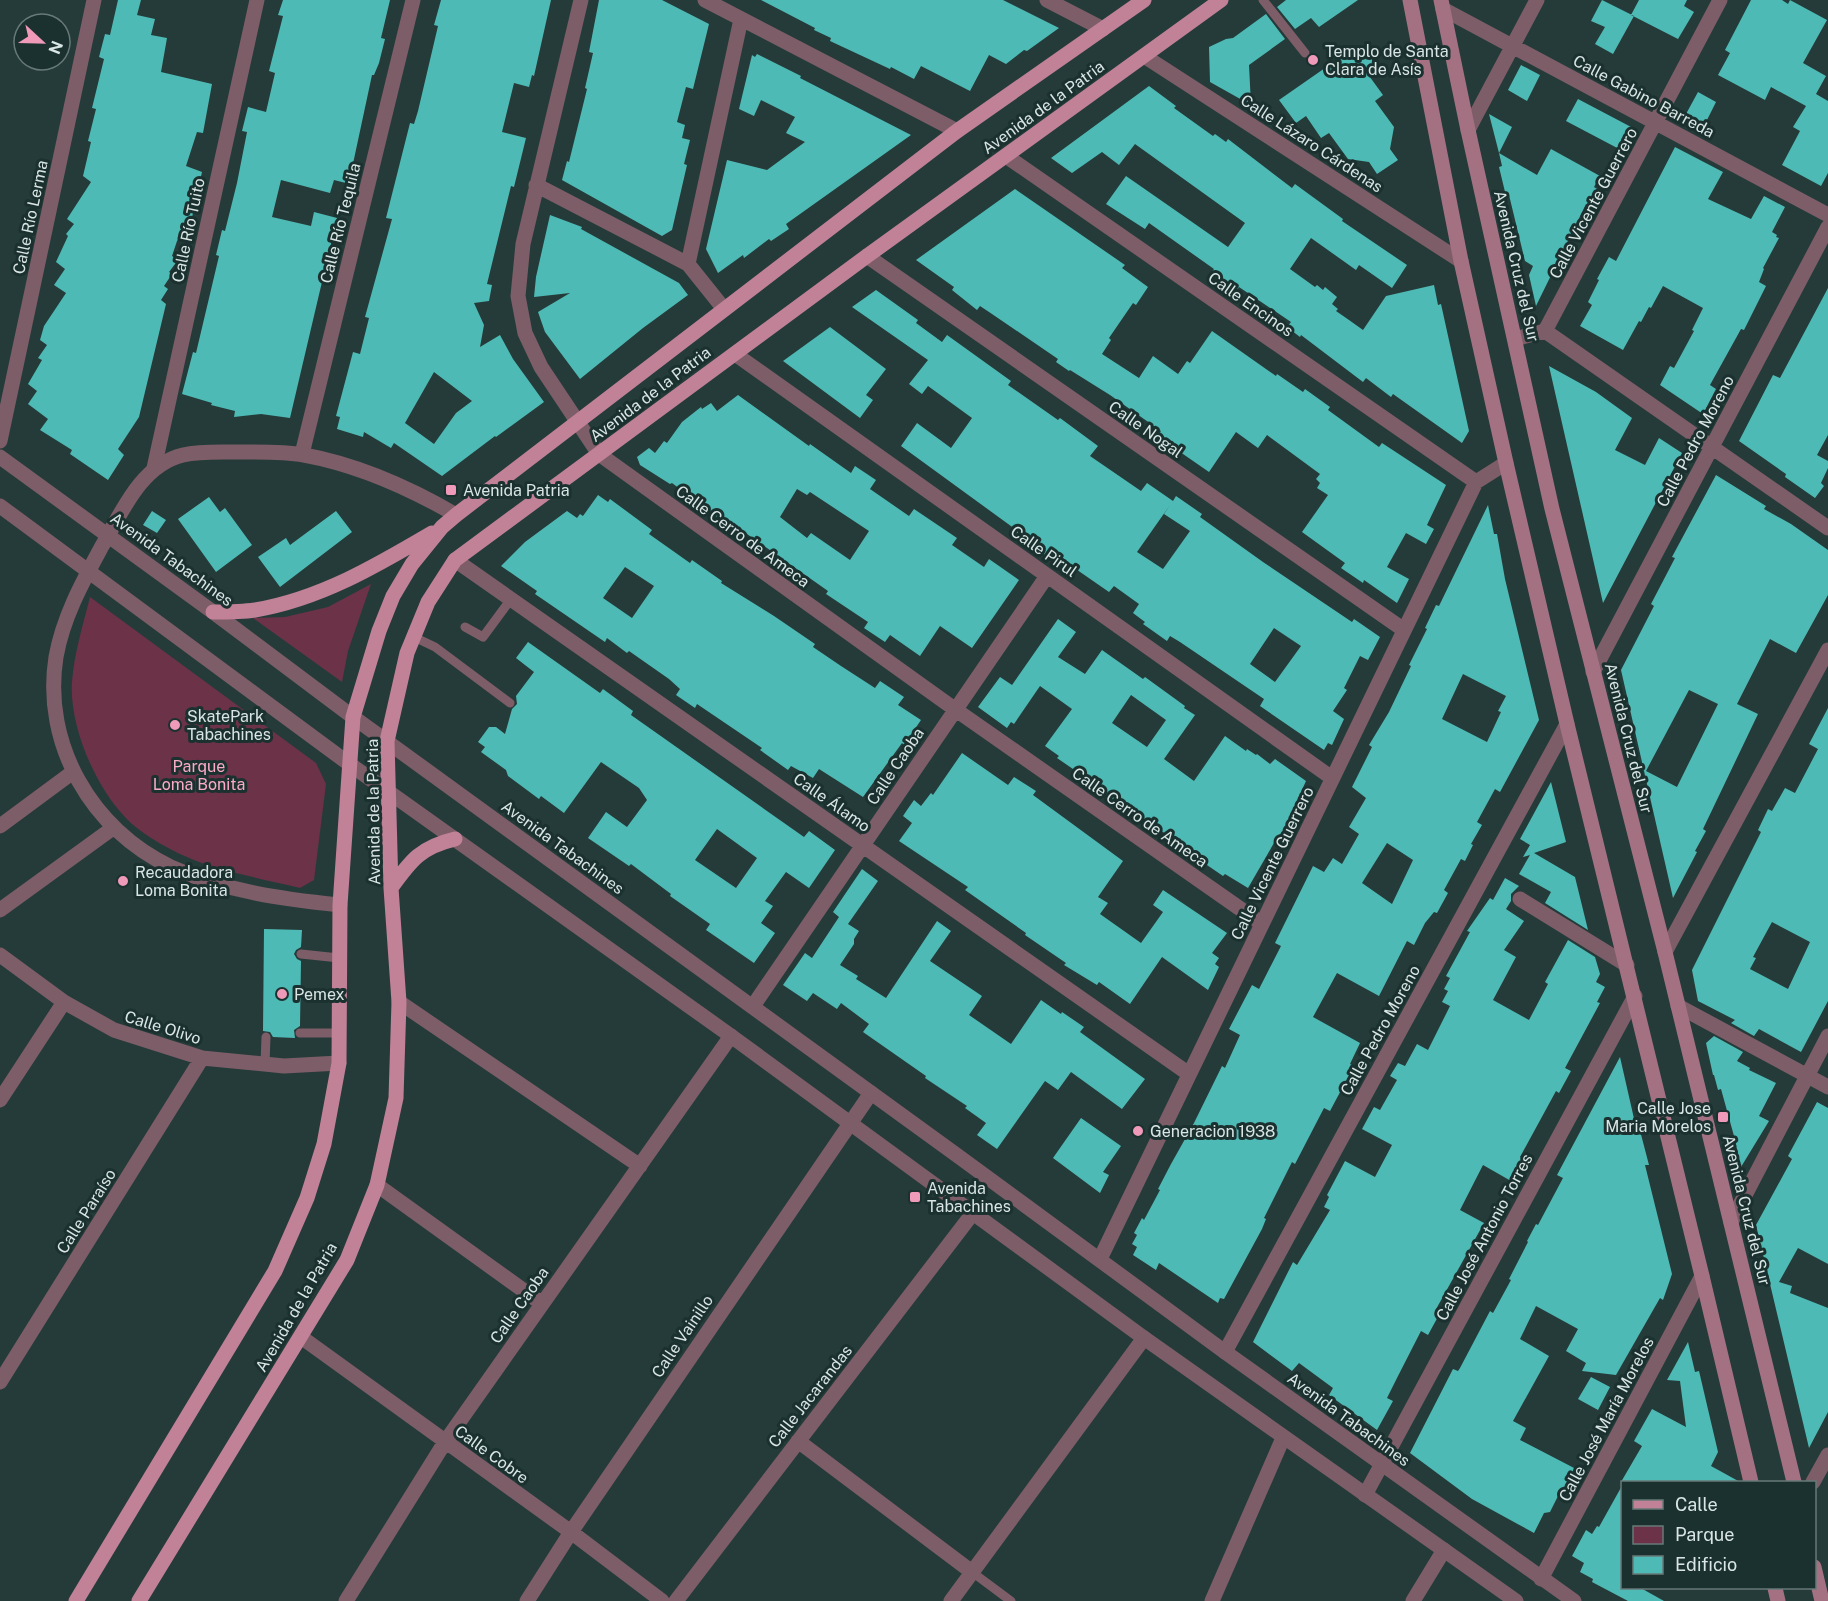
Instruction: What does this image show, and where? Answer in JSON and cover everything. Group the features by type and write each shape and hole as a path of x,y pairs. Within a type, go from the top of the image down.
{"main road":[{"name":"Avenida de la Patria","path":"76,1601 274,1270 307,1197 324,1144 339,1063 340,905 348,763 353,717 379,631 393,596 412,564 442,527 456,514 576,421 957,131 1144,0"},
{"name":"Avenida de la Patria","path":"139,1601 347,1260 377,1185 396,1098 399,1002 391,888 387,741 407,653 428,602 455,560 867,256 1221,0"},
{"path":"1410,0 1461,261 1506,463 1750,1481"},
{"name":"Avenida Cruz del Sur","path":"1442,4 1552,509 1665,952 1794,1481"},
{"path":"213,612 254,610 290,602 333,587 372,569 442,527"},
{"path":"391,888 406,867 420,854 436,844 455,839"},
{"path":"1816,1572 1822,1601"}],"street":[{"name":"Calle Río Lerma","path":"0,441 94,0"},
{"name":"Calle Río Tuito","path":"154,468 257,0"},
{"name":"Calle Río Tequila","path":"302,454 413,0"},
{"name":"Calle Cerro de Ameca","path":"581,0 523,244 518,296 525,333 541,367 599,454 956,710 1262,924"},
{"path":"705,0 957,131"},
{"path":"1047,0 1103,29"},
{"path":"1468,130 1537,0"},
{"name":"Calle Vicente Guerrero","path":"1545,331 1720,0"},
{"name":"Calle Gabino Barreda","path":"1442,4 1513,46 1828,214"},
{"path":"688,264 741,19"},
{"name":"Calle Lázaro Cárdenas","path":"1144,56 1461,261"},
{"name":"Calle Encinos","path":"1006,156 1476,482"},
{"path":"536,185 688,264 724,309"},
{"name":"Calle Pedro Moreno","path":"1593,672 1828,227"},
{"name":"Calle Nogal","path":"867,256 1404,630"},
{"path":"1515,339 1545,331 1828,528"},
{"name":"Calle Pirul","path":"735,354 1332,778"},
{"path":"340,905 243,891 207,881 170,866 140,849 113,828 92,802 73,772 59,733 53,695 56,657 70,610 108,535 135,491 154,468 182,455 210,452 302,454 346,464 381,477 419,493 456,514"},
{"name":"Avenida Tabachines","path":"0,457 1225,1352 1574,1601"},
{"path":"1476,482 1506,463"},
{"name":"Calle Vicente Guerrero","path":"1100,1259 1476,482"},
{"path":"0,506 348,763 731,1036 1144,1338 1516,1601"},
{"name":"Calle Álamo","path":"455,560 1189,1074"},
{"name":"Calle Caoba","path":"753,1006 1047,576"},
{"path":"1665,952 1828,650"},
{"name":"Calle Pedro Moreno","path":"1225,1352 1567,724"},
{"path":"0,826 73,772"},
{"path":"0,910 113,828"},
{"path":"1520,899 1627,964"},
{"name":"Calle Olivo","path":"0,955 64,1002 114,1030 202,1058 284,1066 339,1063"},
{"name":"Calle José Antonio Torres","path":"1365,1496 1635,996"},
{"path":"0,1100 64,1002"},
{"path":"399,1002 639,1166"},
{"path":"1677,1006 1828,1088"},
{"name":"Calle Caoba","path":"346,1601 445,1442 731,1036"},
{"path":"1731,1222 1828,1036"},
{"name":"Calle Paraíso","path":"0,1382 202,1058"},
{"name":"Calle Vainillo","path":"527,1601 571,1532 849,1122 871,1093"},
{"path":"377,1185 541,1303"},
{"name":"Calle Jacarandas","path":"676,1601 973,1213"},
{"name":"Calle José María Morelos","path":"1541,1579 1702,1276"},
{"name":"Calle Cobre","path":"301,1337 571,1532 662,1601"},
{"path":"951,1601 1144,1338"},
{"path":"1212,1601 1283,1438"},
{"path":"798,1441 972,1572"},
{"path":"1814,1481 1828,1455"},
{"path":"1413,1601 1444,1551"}],"lane":[{"path":"1263,0 1305,53"},
{"path":"465,627 483,637 511,598"},
{"path":"414,637 435,647 510,703"},
{"path":"301,954 339,958"},
{"path":"300,1033 339,1033"},
{"path":"265,1064 266,1037"},
{"path":"972,1572 1011,1601"}],"green space":[{"path":"371,584 348,651 342,682 253,618 285,617 328,607"},
{"name":"Parque Loma Bonita","path":"90,597 316,763 326,784 314,880 300,888 202,863 150,837 131,823 113,803 86,754 79,736 72,699 75,661"}],"building":[{"path":"118,0 141,0 137,15 155,19 151,35 167,38 161,72 212,84 203,133 197,132 186,166 202,172 191,222 177,241 172,256 178,260 169,272 172,274 164,286 168,289 161,300 166,304 139,417 118,449 124,455 108,480 70,454 72,450 40,430 48,419 28,404 37,391 28,384 42,360 38,358 47,345 40,340 44,326 66,293 54,285 65,269 56,262 68,236 66,234 74,224 67,219 91,182 83,176 96,109 92,108 104,59 99,57 105,34 110,35"},
{"path":"283,0 390,0 381,38 385,39 379,63 372,75 351,173 348,172 346,183 334,180 330,193 281,180 272,217 311,226 314,212 337,218 290,418 261,414 234,417 235,411 182,394 193,352 196,353 219,256 216,255 222,230 225,231 237,183 247,132 242,131 248,107 266,112 275,73 269,71 283,16 278,15"},
{"path":"441,0 551,0 534,76 532,75 529,87 514,83 502,132 526,138 514,187 511,186 487,284 492,285 489,301 474,303 484,325 480,347 500,335 513,359 544,402 442,476 394,443 391,448 364,432 363,437 337,429 340,417 336,416 353,352 360,354 369,318 365,317 392,219 386,218 410,123 414,124 418,111 438,26 434,25","holes":["434,372 472,401 456,413 434,444 405,423"]},
{"path":"599,0 662,0 709,24 693,89 686,87 677,122 685,125 682,138 690,140 684,164 687,165 672,230 662,236 562,180 567,161 569,162 587,89 585,88 593,53 589,52"},
{"path":"761,0 1003,0 1059,28 1006,64 989,55 970,91 921,66 914,79 891,67 890,69 830,41 831,38 814,30 815,28"},
{"path":"1286,0 1358,0 1319,27 1311,18 1295,29 1277,7"},
{"path":"1602,0 1634,16 1613,54 1595,44 1605,27 1591,21"},
{"path":"1639,0 1687,0 1684,6 1694,12 1678,39 1631,15"},
{"path":"1751,0 1782,0 1788,4 1790,0 1827,20 1803,63 1826,76 1816,94 1828,101 1828,173 1821,186 1782,165 1800,131 1793,127 1806,106 1771,87 1765,100 1718,75 1730,53 1725,50"},
{"path":"1266,14 1285,39 1249,65 1251,105 1210,82 1209,47 1233,38"},
{"path":"1362,46 1377,67 1367,73 1383,95 1375,101 1394,127 1390,149 1398,160 1377,174 1369,162 1348,159 1329,133 1321,138 1306,116 1296,123 1279,100 1348,52 1350,55"},
{"path":"757,54 911,135 786,224 789,229 771,241 769,239 744,258 743,255 718,273 706,249 727,160 767,170 805,142 786,133 795,117 761,100 754,116 739,109 752,55 755,57"},
{"path":"1521,65 1540,75 1527,101 1508,90"},
{"path":"1149,86 1176,106 1174,108 1213,136 1215,134 1226,142 1228,139 1292,188 1295,184 1343,219 1342,221 1407,265 1392,288 1359,265 1356,270 1311,238 1290,269 1315,287 1317,285 1323,290 1325,287 1337,297 1332,304 1338,309 1336,311 1363,330 1386,296 1434,285 1438,305 1441,304 1469,431 1462,443 1393,394 1391,397 1366,378 1363,382 1287,327 1291,322 1239,287 1236,292 1210,274 1214,269 1149,223 1145,229 1106,204 1126,176 1228,247 1245,223 1135,144 1119,165 1102,152 1072,173 1051,158"},
{"path":"1698,92 1716,102 1705,124 1686,114"},
{"path":"1578,99 1633,128 1621,150 1566,121"},
{"path":"1489,114 1512,127 1499,153"},
{"path":"1675,147 1723,172 1708,199 1751,219 1764,196 1785,207 1772,232 1779,238 1763,268 1759,282 1766,286 1744,330 1741,329 1710,385 1716,389 1703,414 1660,385 1670,366 1674,368 1694,331 1692,330 1703,308 1663,286 1651,308 1649,307 1641,322 1639,321 1623,350 1580,326 1592,305 1588,302 1599,280 1597,279 1609,257 1616,261"},
{"path":"1551,149 1600,176 1594,187 1597,189 1588,205 1586,204 1536,306 1529,275 1533,266 1525,261 1509,195 1506,196 1499,167 1502,166 1499,153 1537,175"},
{"path":"1015,189 1125,265 1122,268 1148,287 1136,305 1133,303 1109,338 1111,340 1102,354 1139,378 1153,356 1178,374 1187,361 1190,363 1212,331 1276,376 1277,374 1303,392 1305,389 1330,407 1328,410 1379,447 1382,443 1446,485 1427,525 1434,529 1426,544 1406,533 1387,567 1409,579 1397,603 1364,580 1363,583 1341,568 1345,563 1302,532 1328,495 1317,488 1320,483 1316,479 1320,474 1267,435 1258,448 1236,432 1209,472 1157,436 1161,431 1110,395 1069,371 1056,362 1058,359 980,306 977,310 952,290 954,287 916,260"},
{"path":"550,215 582,227 581,229 679,283 688,295 580,379 545,332 538,312 570,293 534,297 536,277"},
{"path":"1828,288 1828,435 1817,455 1828,461 1828,468 1821,483 1824,486 1815,498 1785,477 1786,474 1739,441 1773,375 1780,378"},
{"path":"876,290 918,320 916,323 942,342 947,335 1011,381 1008,385 1058,420 1060,418 1098,446 1090,456 1141,491 1147,483 1173,501 1176,496 1202,514 1200,517 1263,562 1352,622 1354,619 1380,637 1368,660 1360,656 1344,688 1347,690 1333,711 1344,719 1332,745 1328,743 1324,750 1260,706 1264,699 1180,642 1170,636 1167,641 1143,624 1145,622 1133,613 1139,604 1114,586 1109,592 1057,556 1054,561 1013,533 1015,529 901,446 917,423 951,448 972,418 928,386 922,394 909,384 928,360 852,307","holes":["1170,505 1164,514 1190,531 1163,569 1137,552","1274,628 1301,646 1275,682 1250,664"]},
{"path":"830,327 886,369 866,395 873,400 860,418 783,361"},
{"path":"1549,366 1596,392 1632,418 1615,450 1645,465 1659,438 1682,453 1603,603"},
{"path":"738,395 851,473 855,466 876,480 870,489 909,516 914,509 957,538 952,545 984,567 989,559 1019,580 972,648 940,626 920,656 890,635 885,642 864,628 868,622 826,594 828,591 747,534 746,536 725,523 672,483 670,484 640,465 637,457 649,448 655,453 664,441 667,443 682,422 701,407 702,409 711,403 717,411","holes":["797,489 807,495 810,492 869,531 850,560 811,533 807,538 780,517"]},
{"path":"1716,475 1766,506 1764,509 1791,524 1828,550 1828,595 1796,653 1770,639 1737,704 1758,714 1703,829 1706,831 1695,851 1697,852 1673,898 1621,670 1654,606 1651,604 1675,558 1672,557","holes":["1689,690 1718,704 1677,787 1646,771"]},
{"path":"598,495 608,502 610,499 652,530 649,534 690,563 692,560 722,581 721,583 815,644 813,647 841,666 875,688 880,681 904,697 898,705 921,720 863,797 819,769 813,778 791,766 788,770 760,750 762,748 697,704 695,708 676,695 680,689 669,679 607,638 605,642 535,594 537,591 501,566 525,542 567,511 577,518 580,514 583,516","holes":["625,567 654,586 632,618 603,598"]},
{"path":"209,497 220,512 225,508 252,545 216,572 178,519"},
{"path":"1488,505 1494,534 1497,534 1505,579 1539,720 1500,792 1495,789 1477,822 1482,825 1471,844 1473,845 1465,861 1461,859 1444,890 1448,893 1437,913 1434,912 1425,923 1414,945 1407,941 1379,996 1337,973 1313,1017 1360,1043 1350,1064 1354,1066 1330,1111 1324,1108 1295,1164 1292,1162 1264,1218 1266,1219 1262,1229 1224,1299 1220,1298 1218,1303 1159,1263 1156,1270 1133,1255 1137,1247 1132,1244 1137,1235 1134,1233 1142,1218 1144,1220 1160,1190 1158,1189 1222,1066 1225,1068 1240,1035 1229,1029 1252,985 1259,989 1281,946 1275,943 1313,866 1324,872 1333,858 1342,864 1359,834 1349,827 1366,798 1352,787 1372,747 1369,745 1389,712 1411,666 1409,665 1436,605 1439,606","holes":["1463,674 1506,696 1487,742 1442,719","1387,843 1413,860 1392,904 1362,883"]},
{"path":"152,511 166,520 157,533 143,525"},
{"path":"336,511 352,532 280,587 258,557 286,538 290,545"},
{"path":"1058,619 1076,632 1058,657 1085,674 1102,650 1143,679 1145,677 1195,715 1164,759 1194,781 1225,736 1270,764 1275,759 1306,781 1280,838 1278,836 1248,888 1225,874 1223,876 1119,801 1117,803 1097,790 1099,787 1057,758 1059,756 1045,746 1072,709 1040,686 1014,724 1011,722 1007,728 978,707 1000,677 1012,685","holes":["1131,695 1166,720 1147,747 1112,723"]},
{"path":"528,642 600,693 603,689 633,711 631,715 804,837 809,831 835,850 809,888 786,872 765,901 773,906 761,923 775,933 754,963 706,930 710,924 670,896 671,894 631,864 629,866 588,838 606,812 627,827 647,800 639,788 601,762 564,813 541,796 539,799 481,752 485,747 478,742 489,727 496,727 505,734 512,709 517,704 516,696 534,672 516,658","holes":["717,829 757,858 736,888 695,860"]},
{"path":"1828,708 1828,1001 1801,1052 1759,1029 1754,1036 1731,1023 1735,1020 1698,1001 1692,970 1761,832 1758,830 1768,809 1772,811 1785,788 1795,793 1818,749 1809,744","holes":["1772,922 1810,942 1788,989 1750,969 1756,958 1753,957"]},
{"path":"962,753 1008,785 1014,777 1036,791 1033,795 1123,861 1098,897 1108,903 1100,914 1141,943 1163,912 1153,905 1163,890 1227,933 1212,953 1219,958 1215,964 1219,967 1208,990 1162,957 1130,1004 1099,982 1097,985 1064,965 1066,963 965,890 968,887 899,841 912,823 903,816 914,800 921,806 931,793 933,795"},
{"path":"1551,782 1566,842 1534,853 1575,877 1588,930 1545,903 1551,892 1519,874 1530,855 1523,857 1530,845 1520,839"},
{"path":"862,869 878,881 848,924 859,931 854,944 840,965 858,976 856,979 886,998 937,921 951,931 930,961 982,996 969,1015 1011,1044 1041,1000 1061,1014 1062,1012 1084,1027 1080,1032 1145,1079 1122,1109 1071,1072 1058,1090 1045,1081 997,1149 977,1135 986,1123 965,1108 967,1106 863,1032 869,1024 841,1003 837,1009 813,993 807,1001 783,985 805,953 812,958 839,917 833,912"},
{"path":"1505,878 1519,886 1511,894 1511,901 1506,909 1524,921 1504,950 1516,957 1493,1000 1529,1020 1548,984 1545,982 1568,940 1595,957 1600,974 1596,982 1605,987 1597,1002 1600,1003 1565,1068 1571,1071 1559,1093 1556,1091 1520,1157 1523,1159 1511,1181 1483,1165 1460,1210 1484,1223 1435,1311 1440,1313 1428,1335 1421,1331 1387,1398 1393,1401 1377,1430 1329,1395 1333,1388 1299,1363 1292,1371 1253,1342 1293,1262 1297,1265 1330,1210 1324,1207 1329,1197 1327,1195 1345,1161 1375,1177 1392,1145 1362,1129 1374,1107 1380,1110 1397,1080 1390,1076 1398,1063 1405,1066 1417,1044 1428,1050 1450,1006 1442,1002 1448,991 1444,989 1450,978 1446,976 1470,932 1467,931 1490,898 1493,900"},
{"name":"Pemex","path":"264,929 302,930 301,947 294,954 301,961 300,1026 294,1030 295,1038 273,1037 270,1032 263,1031"},
{"path":"1714,1036 1743,1052 1737,1061 1750,1068 1749,1070 1776,1083 1759,1116 1769,1121 1741,1167 1721,1089 1718,1090 1713,1075 1706,1043"},
{"path":"1620,1057 1635,1123 1638,1123 1649,1165 1645,1165 1672,1274 1663,1300 1660,1298 1616,1375 1582,1371 1586,1363 1566,1351 1578,1329 1536,1306 1520,1339 1549,1356 1513,1421 1526,1428 1520,1440 1576,1469 1564,1491 1561,1490 1550,1512 1544,1513 1534,1533 1472,1499 1410,1453 1453,1369 1458,1371 1460,1368 1490,1311 1493,1313 1511,1280 1509,1279 1527,1241 1563,1178 1557,1175"},
{"path":"1817,1102 1828,1108 1828,1264 1798,1248 1779,1282 1792,1286 1790,1293 1828,1308 1828,1412 1809,1448 1756,1225 1792,1159 1788,1156"},
{"path":"1081,1118 1121,1146 1103,1172 1109,1175 1100,1193 1053,1158"},
{"path":"1688,1342 1695,1372 1699,1371 1718,1452 1711,1466 1738,1481 1622,1481 1642,1446 1634,1441 1652,1409 1686,1427 1680,1381 1667,1380"},
{"path":"1591,1377 1610,1387 1598,1410 1578,1399"},
{"path":"1621,1488 1621,1589 1643,1589 1664,1601 1628,1601 1592,1582 1593,1579 1580,1572 1584,1563 1572,1556 1586,1530 1592,1534 1597,1526 1599,1527"}],"place":[{"name":"Templo de Santa Clara de Asís","path":"1313,60"},
{"name":"Avenida Patria","path":"451,490"},
{"name":"SkatePark Tabachines","path":"175,725"},
{"name":"Recaudadora Loma Bonita","path":"123,881"},
{"name":"Pemex","path":"282,994"},
{"name":"Calle Jose Maria Morelos","path":"1723,1117"},
{"name":"Generacion 1938","path":"1138,1131"},
{"name":"Avenida Tabachines","path":"915,1197"}]}
